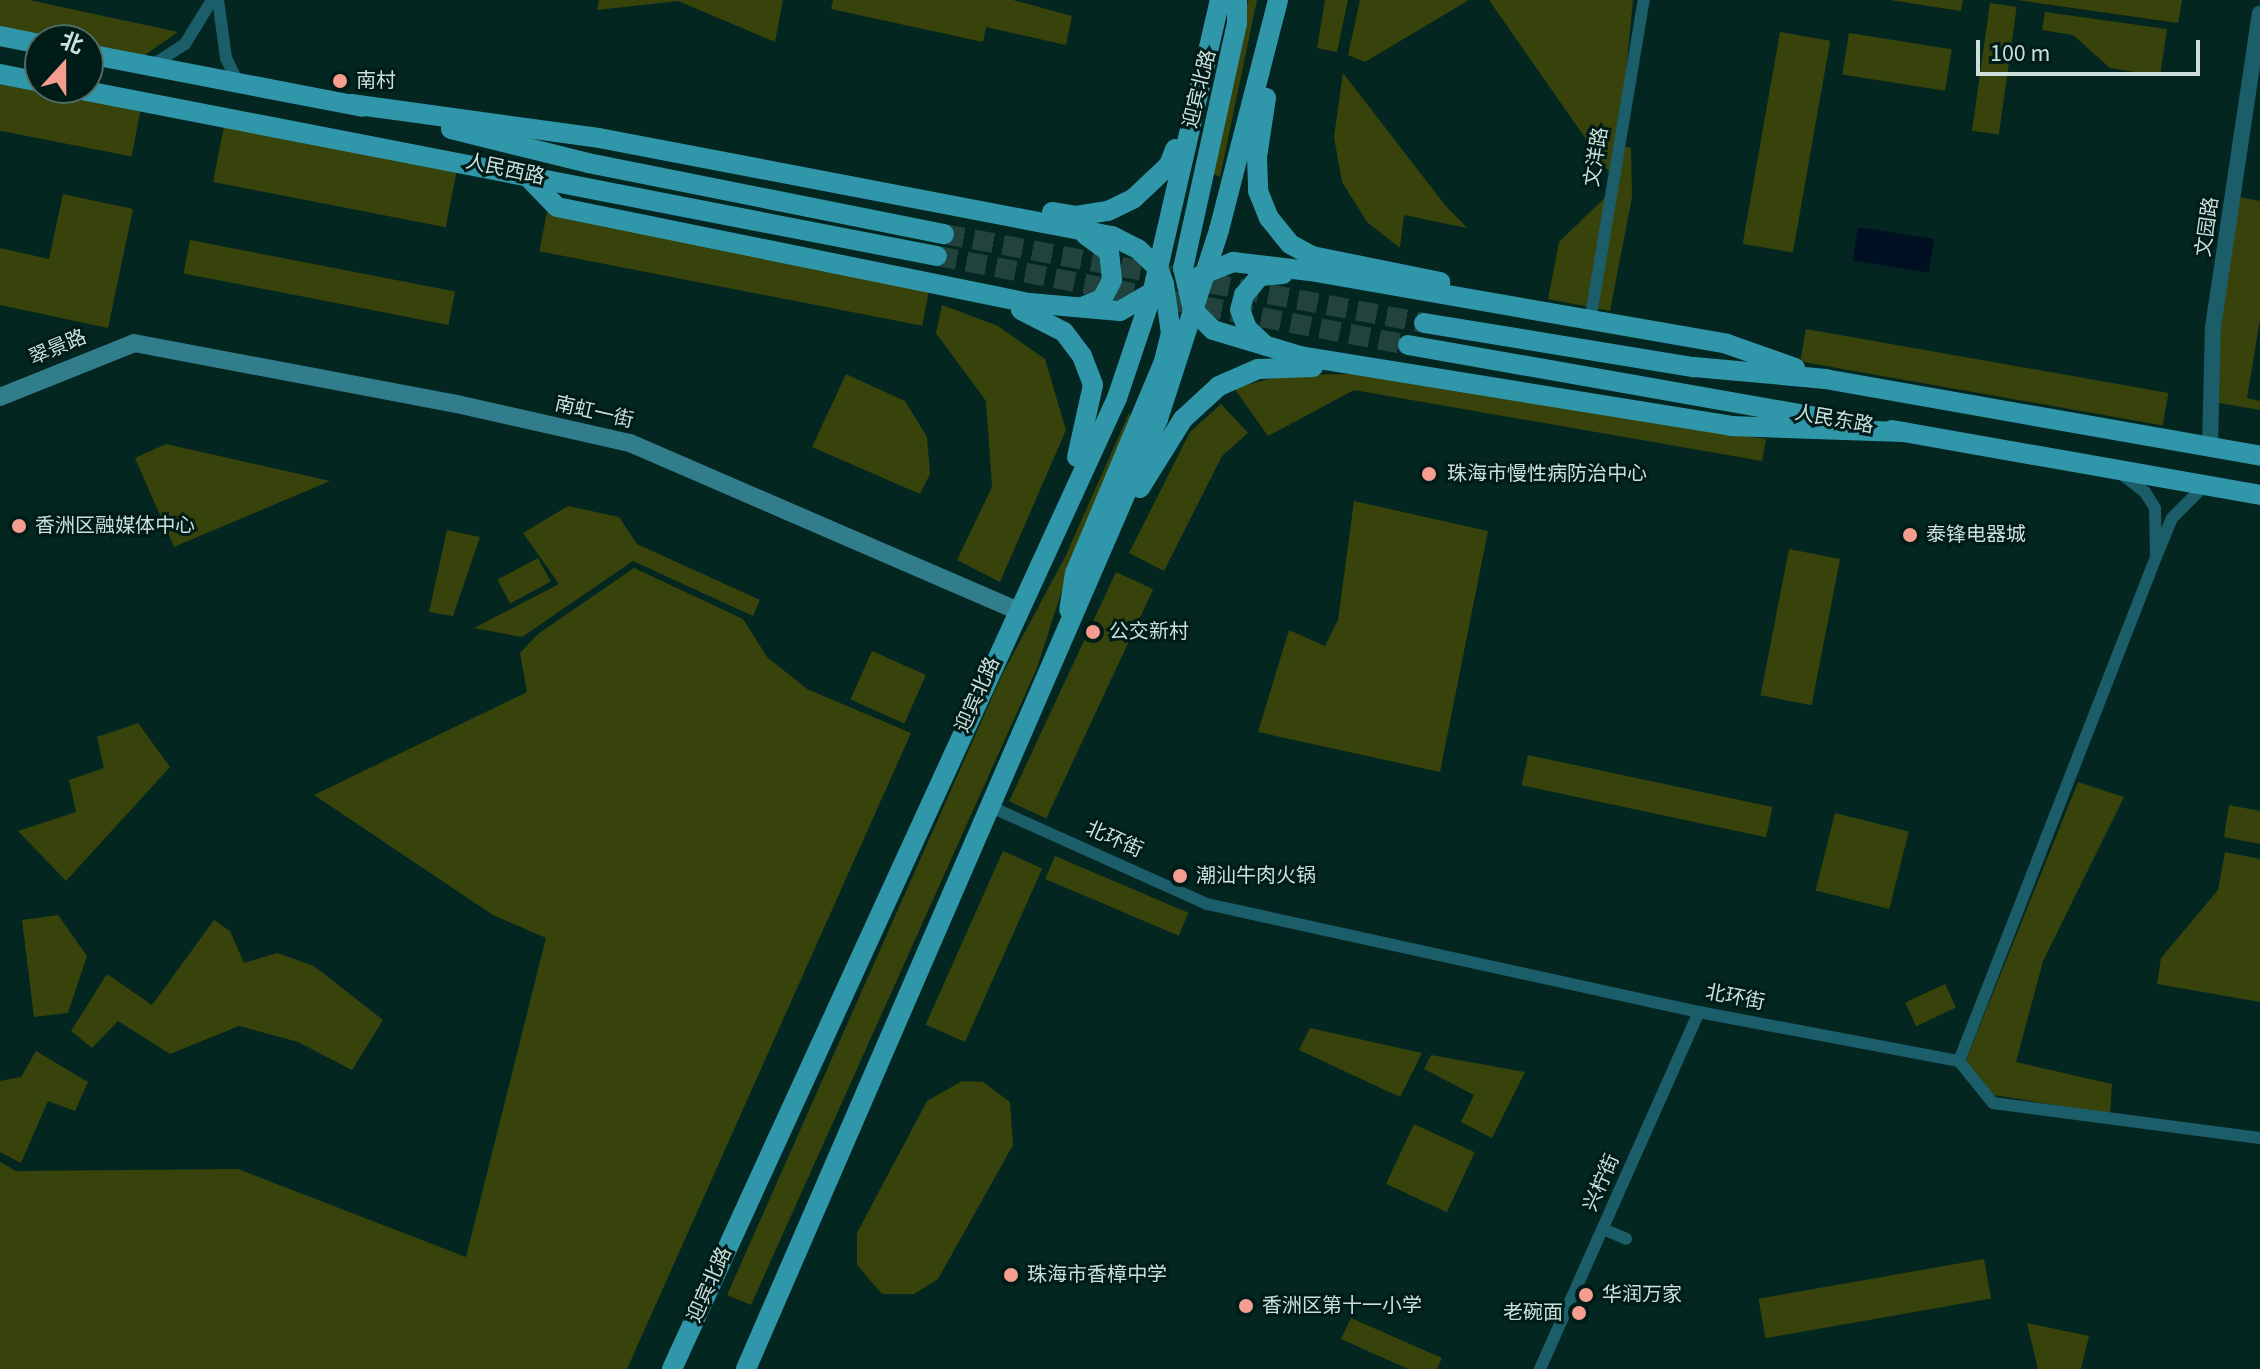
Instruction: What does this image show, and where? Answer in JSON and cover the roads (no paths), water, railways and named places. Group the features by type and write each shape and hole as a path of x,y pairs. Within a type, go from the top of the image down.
{"main road":[{"name":"迎宾北路","path":"672,1369 1053,533 1160,288 1220,0"},
{"path":"1237,0 1237,23 1183,268 1193,310 1213,330 1267,347 1389,370 1730,426 1903,432"},
{"path":"746,1369 1158,419 1219,230 1280,0"},
{"path":"1280,0 1257,157 1258,191 1269,218 1290,244 1312,256 1437,280 1496,305"},
{"path":"840,184 946,194 1076,216 1108,211 1144,192 1169,165 1217,23"},
{"path":"0,36 24,41"},
{"name":"人民西路","path":"104,57 351,104 588,163 944,234"},
{"path":"0,74 24,79"},
{"name":"人民西路","path":"104,94 524,173 937,256"},
{"path":"351,104 599,138 1112,236 1138,249 1160,288"},
{"path":"524,173 557,207 1075,309 1120,311 1160,288 1219,230"},
{"path":"1075,309 1102,299 1112,280 1109,252 1080,231"},
{"path":"1160,288 1186,289 1205,272 1233,262 1310,271 1727,344 1825,379"},
{"path":"1267,347 1247,328 1240,310 1244,295 1260,276 1310,271"},
{"path":"929,282 1039,316 1064,332 1082,356 1093,385 1089,417 1053,533"},
{"name":"迎宾北路","path":"1065,638 1075,573 1163,364 1171,333 1160,288"},
{"name":"人民东路","path":"1424,323 1694,367 1825,379 2260,456"},
{"name":"翠景路","path":"0,397 134,343"},
{"name":"南虹一街","path":"134,343 224,357 630,443 1016,610"},
{"name":"人民东路","path":"1408,345 2260,495"},
{"path":"1118,517 1183,419 1219,386 1258,369 1389,370"}],"street":[{"path":"151,66 185,44 212,0"},
{"path":"218,0 226,58 239,85"},
{"name":"文洋路","path":"1590,321 1644,0"},
{"name":"文园路","path":"2210,447 2213,327 2260,14"},
{"path":"2114,469 2145,492 2155,508 2156,557"},
{"path":"2205,485 2172,518 1959,1061 1993,1103 2260,1138"},
{"name":"北环街","path":"991,807 1207,904 1699,1012 1959,1061"},
{"name":"兴柠街","path":"1540,1369 1699,1012"},
{"path":"1603,1229 1626,1239"}],"water":[{"path":"1858,227 1934,239 1929,273 1853,261"}],"tunnel":[{"path":"944,234 1424,323"},
{"path":"937,256 1408,345"}],"place":[{"name":"南村","path":"340,81"},
{"name":"珠海市慢性病防治中心","path":"1429,474"},
{"name":"香洲区融媒体中心","path":"19,526"},
{"name":"泰锋电器城","path":"1910,535"},
{"name":"公交新村","path":"1093,632"},
{"name":"潮汕牛肉火锅","path":"1180,876"},
{"name":"珠海市香樟中学","path":"1011,1275"},
{"name":"华润万家","path":"1586,1295"},
{"name":"香洲区第十一小学","path":"1246,1306"},
{"name":"老碗面","path":"1579,1313"}]}
